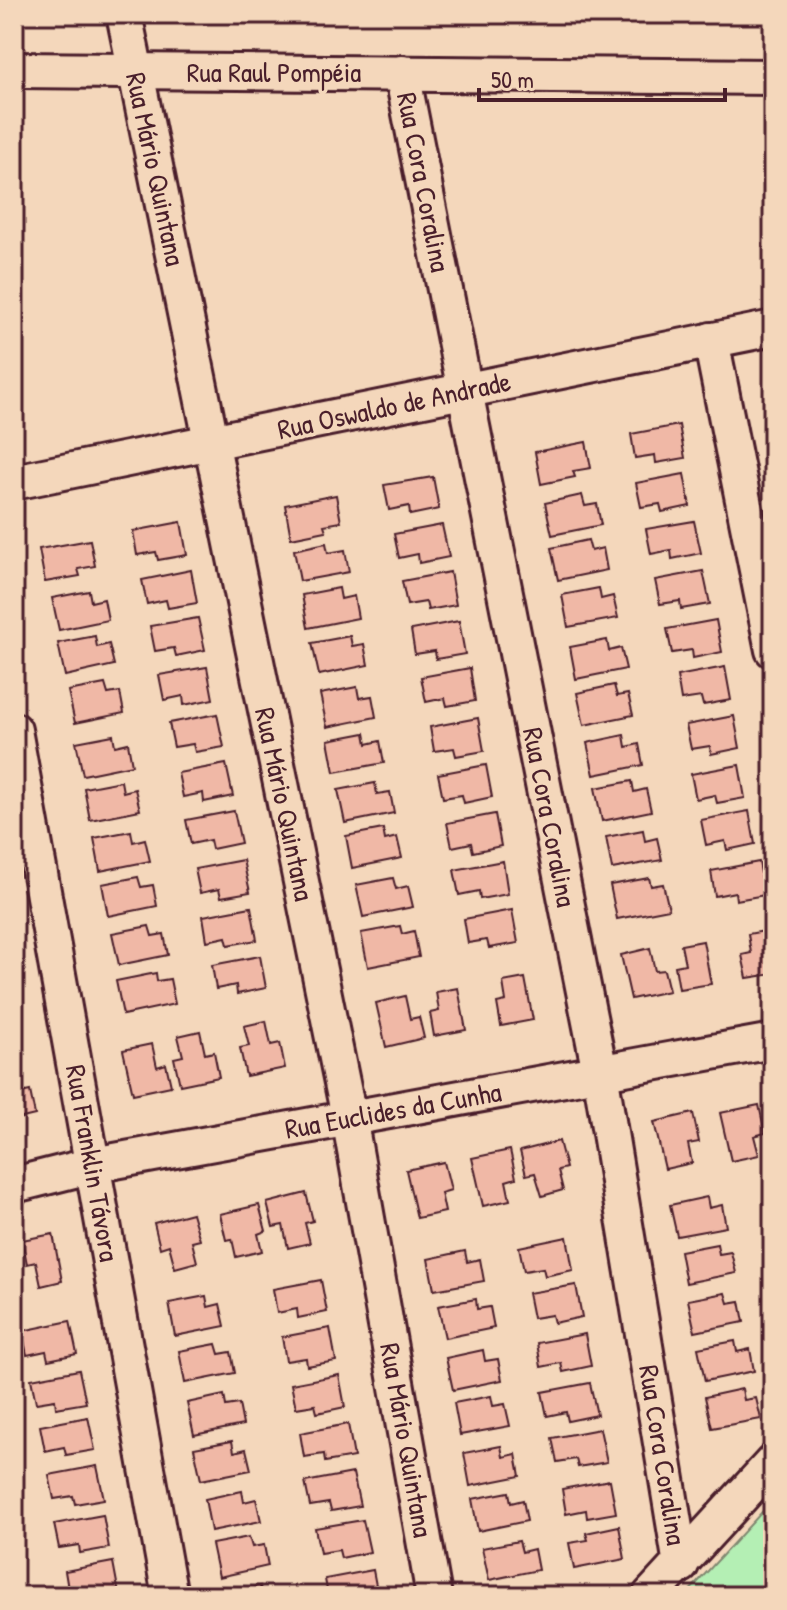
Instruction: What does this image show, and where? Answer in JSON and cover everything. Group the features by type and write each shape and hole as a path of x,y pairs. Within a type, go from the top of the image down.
{"street":[{"name":"Rua Mário Quintana","path":"124,14 349,1117 434,1596"},
{"name":"Rua Raul Pompéia","path":"14,70 773,77"},
{"name":"Rua Cora Coralina","path":"402,73 600,1072 681,1565"},
{"name":"Rua Oswaldo de Andrade","path":"14,482 773,328"},
{"path":"711,340 773,650"},
{"name":"Rua Franklin Távora","path":"14,730 170,1596"},
{"name":"Rua Euclides da Cunha","path":"14,1185 93,1165 349,1117 470,1099 773,1041"},
{"path":"650,1596 773,1462"}],"green space":[{"path":"773,1500 773,1596 685,1596"}],"building":[{"path":"679,425 685,458 656,463 655,455 635,458 631,434"},
{"path":"586,442 591,468 573,471 575,477 541,484 535,452"},
{"path":"684,474 690,506 662,512 660,504 641,507 636,483"},
{"path":"433,477 439,509 410,515 409,506 389,510 384,485"},
{"path":"336,495 341,522 324,525 326,531 291,538 285,505"},
{"path":"582,495 585,506 597,504 601,525 552,535 545,503"},
{"path":"694,521 701,553 672,559 671,550 651,554 646,529"},
{"path":"181,522 187,555 158,560 156,552 137,555 133,531"},
{"path":"442,525 449,557 419,563 418,554 399,558 394,534"},
{"path":"90,540 95,566 78,569 80,576 45,582 39,549"},
{"path":"588,540 591,551 603,548 607,570 558,580 551,548"},
{"path":"326,543 328,553 345,550 349,572 300,581 294,550"},
{"path":"191,570 197,603 168,608 166,600 147,604 142,580"},
{"path":"703,571 710,604 681,609 680,601 660,604 655,580"},
{"path":"450,572 456,605 428,610 426,602 407,605 402,581"},
{"path":"339,588 341,599 354,596 358,618 308,628 302,595"},
{"path":"599,588 601,599 613,596 618,618 568,627 562,595"},
{"path":"89,591 91,602 104,599 108,620 59,630 52,598"},
{"path":"198,618 205,650 176,656 174,648 155,651 150,626"},
{"path":"716,620 722,652 693,658 692,650 672,653 667,629"},
{"path":"459,621 465,654 436,659 435,651 415,654 411,630"},
{"path":"95,636 97,647 109,644 114,665 65,676 58,643"},
{"path":"350,636 352,646 364,644 368,665 319,675 312,643"},
{"path":"607,640 609,651 621,648 626,669 576,679 570,647"},
{"path":"207,667 213,699 184,705 183,696 164,700 159,675"},
{"path":"725,667 731,700 703,705 701,697 681,700 677,676"},
{"path":"470,668 475,701 447,706 445,698 426,702 421,677"},
{"path":"105,684 108,694 120,692 124,713 75,723 68,691"},
{"path":"614,685 617,696 628,694 633,715 584,725 577,693"},
{"path":"357,687 359,698 372,696 376,717 327,727 320,694"},
{"path":"217,714 224,747 195,752 193,744 174,747 169,723"},
{"path":"734,716 740,748 711,754 710,746 691,749 686,725"},
{"path":"478,718 484,751 456,756 454,748 434,751 430,727"},
{"path":"365,733 367,744 380,741 384,763 334,772 328,740"},
{"path":"113,735 115,746 128,743 132,765 83,775 76,742"},
{"path":"624,735 626,747 639,744 643,765 594,775 587,743"},
{"path":"226,764 233,796 204,802 203,793 183,797 178,773"},
{"path":"486,765 492,797 464,803 462,795 443,798 438,774"},
{"path":"739,765 745,798 717,803 715,795 696,799 691,774"},
{"path":"121,781 123,792 135,789 140,810 90,820 84,788"},
{"path":"632,781 634,792 646,789 651,811 602,821 595,788"},
{"path":"375,783 377,794 390,792 394,813 345,823 338,790"},
{"path":"234,811 241,843 212,849 210,840 191,844 186,820"},
{"path":"749,811 755,844 727,850 725,841 706,845 701,820"},
{"path":"495,814 501,846 473,852 471,843 452,847 447,823"},
{"path":"383,829 385,840 397,837 402,858 352,868 346,836"},
{"path":"643,830 645,841 657,838 662,860 612,869 606,837"},
{"path":"131,831 133,842 145,839 150,861 100,871 94,838"},
{"path":"243,860 250,892 221,897 219,889 200,893 195,869"},
{"path":"503,861 508,894 480,899 479,891 459,895 454,870"},
{"path":"759,862 765,895 736,900 735,892 715,896 711,871"},
{"path":"138,877 141,887 153,885 157,906 108,916 102,884"},
{"path":"393,878 396,889 408,886 413,907 363,917 356,885"},
{"path":"649,878 651,886 663,884 669,909 617,919 610,885"},
{"path":"251,907 257,940 228,945 226,937 207,941 203,916"},
{"path":"512,910 518,943 489,948 487,940 468,943 464,919"},
{"path":"149,926 152,936 164,934 168,955 119,965 112,933"},
{"path":"400,926 402,934 414,931 419,957 368,967 361,933"},
{"path":"770,930 773,974 747,978 742,955 751,953 748,934"},
{"path":"703,941 711,984 679,989 675,966 685,964 681,945"},
{"path":"650,948 655,971 664,970 669,991 631,999 621,955"},
{"path":"260,956 266,988 237,994 236,985 216,989 212,965"},
{"path":"156,973 157,981 170,979 175,1004 123,1015 116,981"},
{"path":"525,978 533,1020 501,1026 497,1003 506,1001 503,982"},
{"path":"458,988 466,1030 434,1036 430,1013 439,1011 436,992"},
{"path":"405,996 410,1019 419,1017 424,1038 386,1047 376,1003"},
{"path":"266,1021 271,1045 280,1043 285,1068 246,1076 240,1048 249,1046 244,1026"},
{"path":"200,1031 205,1054 214,1052 219,1077 180,1085 174,1058 183,1056 178,1036"},
{"path":"152,1044 157,1067 166,1064 171,1086 133,1094 123,1050"},
{"path":"14,1070 21,1093 30,1091 35,1115 14,1120"},
{"path":"759,1105 765,1133 754,1136 759,1155 731,1161 720,1113"},
{"path":"693,1113 699,1142 688,1144 692,1163 665,1169 654,1122"},
{"path":"559,1141 566,1168 558,1170 563,1190 542,1196 535,1173 526,1175 520,1151"},
{"path":"510,1150 516,1178 506,1181 510,1200 483,1206 472,1158"},
{"path":"444,1162 451,1190 441,1193 445,1212 417,1218 406,1170"},
{"path":"773,1188 773,1213 772,1213 767,1189"},
{"path":"306,1193 313,1221 305,1223 310,1243 288,1248 283,1225 273,1227 267,1203"},
{"path":"707,1197 709,1208 722,1205 726,1227 677,1236 670,1205"},
{"path":"259,1205 266,1231 258,1234 262,1251 236,1257 232,1239 226,1240 220,1214"},
{"path":"192,1213 200,1240 192,1242 197,1262 175,1268 169,1245 160,1248 154,1223"},
{"path":"53,1234 62,1281 41,1286 36,1262 27,1264 22,1240"},
{"path":"567,1237 573,1270 545,1276 543,1268 524,1271 519,1247"},
{"path":"717,1244 719,1254 731,1252 736,1273 686,1283 680,1251"},
{"path":"465,1251 467,1262 480,1259 484,1281 434,1290 428,1259"},
{"path":"321,1280 327,1312 298,1318 297,1309 277,1313 273,1289"},
{"path":"576,1285 582,1317 554,1323 552,1315 533,1318 528,1293"},
{"path":"725,1293 728,1303 740,1301 744,1322 695,1332 688,1300"},
{"path":"206,1296 208,1307 220,1304 225,1326 175,1336 169,1303"},
{"path":"476,1299 477,1309 490,1307 494,1328 445,1338 438,1306"},
{"path":"70,1321 77,1354 48,1360 46,1351 27,1355 22,1331"},
{"path":"330,1328 336,1361 307,1366 306,1358 286,1361 282,1337"},
{"path":"585,1334 591,1366 563,1372 561,1363 541,1367 537,1343"},
{"path":"735,1341 737,1352 750,1349 754,1371 705,1381 698,1348"},
{"path":"216,1344 219,1354 231,1352 235,1373 185,1383 179,1351"},
{"path":"483,1350 485,1361 498,1359 502,1380 453,1390 446,1358"},
{"path":"79,1370 86,1403 56,1408 55,1400 36,1403 31,1379"},
{"path":"339,1375 345,1407 317,1413 315,1405 296,1408 291,1384"},
{"path":"590,1383 597,1415 568,1421 566,1412 547,1416 542,1392"},
{"path":"742,1389 744,1400 756,1398 761,1419 712,1428 705,1397"},
{"path":"224,1395 226,1406 239,1404 243,1425 194,1435 187,1403"},
{"path":"491,1396 493,1406 505,1404 510,1426 460,1435 454,1403"},
{"path":"88,1417 95,1450 66,1455 64,1447 45,1451 40,1426"},
{"path":"348,1424 354,1457 325,1462 324,1454 304,1457 300,1433"},
{"path":"600,1429 607,1462 578,1467 576,1459 557,1462 552,1438"},
{"path":"232,1441 234,1452 246,1449 251,1470 201,1480 194,1448"},
{"path":"501,1446 503,1457 516,1454 520,1476 470,1486 464,1453"},
{"path":"97,1466 104,1499 75,1504 73,1496 54,1499 49,1475"},
{"path":"353,1473 360,1506 331,1511 329,1503 310,1506 305,1482"},
{"path":"610,1480 616,1513 587,1518 586,1510 566,1514 562,1489"},
{"path":"242,1491 244,1502 256,1499 261,1521 211,1531 205,1499"},
{"path":"509,1492 511,1503 523,1500 527,1521 478,1531 472,1499"},
{"path":"103,1515 109,1548 80,1553 79,1545 59,1548 54,1524"},
{"path":"363,1520 370,1552 341,1558 339,1550 320,1553 315,1528"},
{"path":"619,1526 625,1559 574,1569 569,1543 588,1540 586,1533"},
{"path":"249,1537 252,1547 264,1545 268,1566 219,1577 212,1544"},
{"path":"519,1541 522,1552 534,1549 538,1570 489,1580 482,1548"},
{"path":"113,1562 119,1594 90,1596 89,1591 69,1595 65,1571"},
{"path":"373,1570 378,1596 328,1596 325,1579"},
{"path":"260,1586 262,1596 224,1596 223,1593"},
{"path":"526,1588 528,1596 487,1596"}]}
